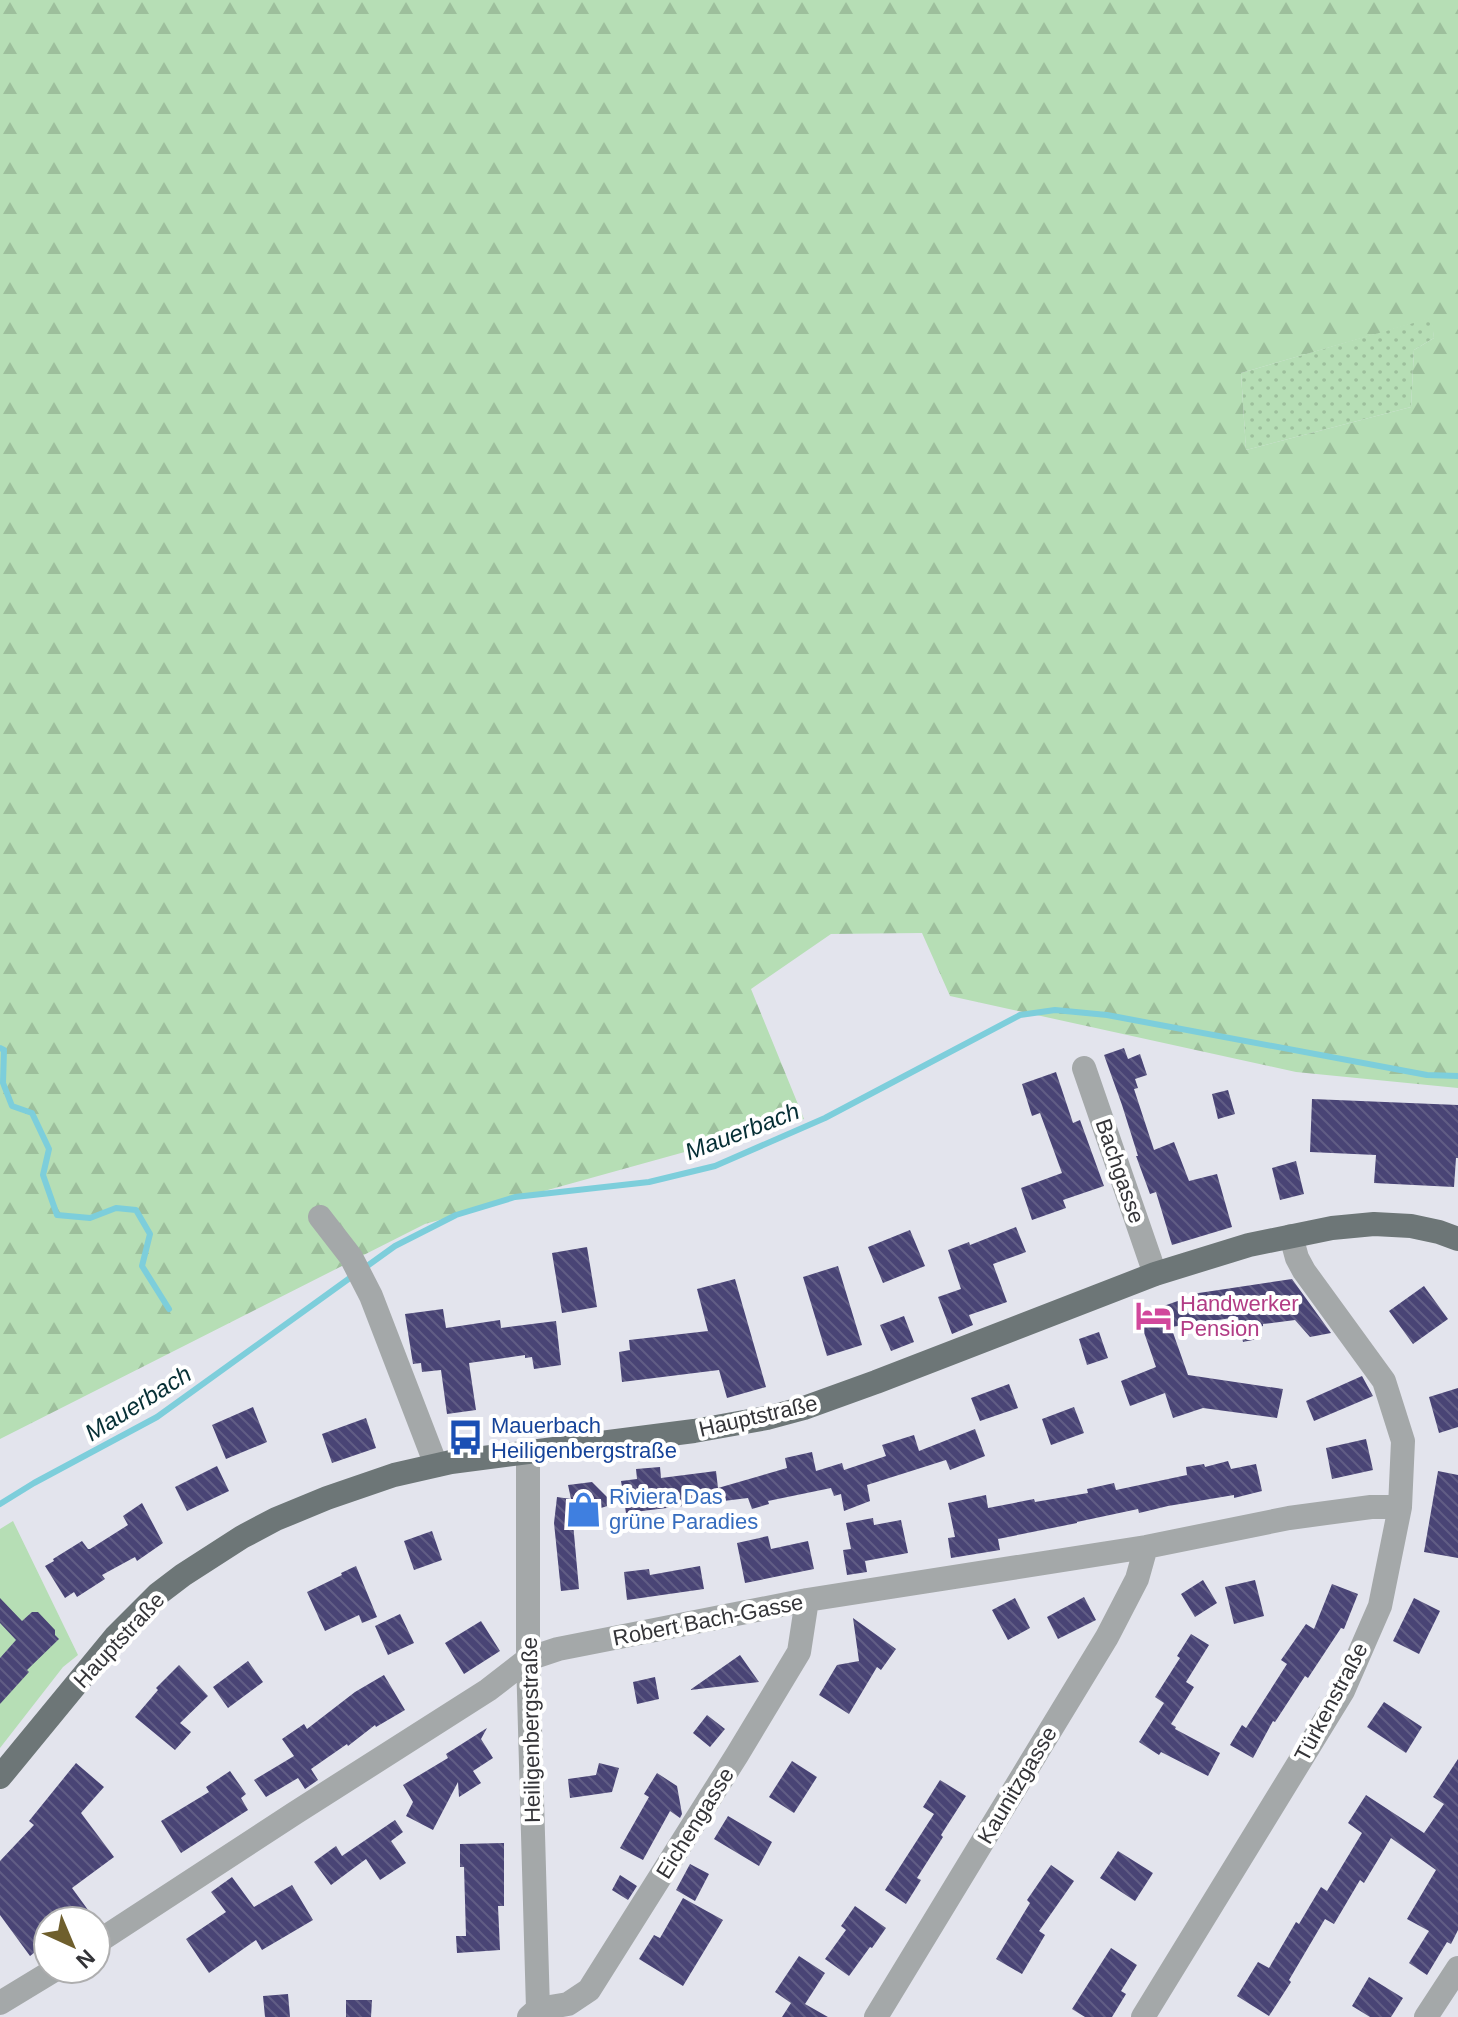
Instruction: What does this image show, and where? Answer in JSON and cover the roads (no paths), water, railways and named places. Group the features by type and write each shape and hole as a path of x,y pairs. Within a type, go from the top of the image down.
{"main road":[{"name":"Hauptstraße","path":"0,1777 115,1637 183,1575 242,1537 301,1508 359,1486 436,1465 730,1426 779,1415 876,1382 1155,1274 1249,1245 1332,1228 1374,1224 1411,1226 1458,1239"}],"street":[{"name":"Bachgasse","path":"1084,1068 1155,1274"},
{"path":"320,1217 351,1257 371,1296 436,1465"},
{"name":"Türkenstraße","path":"1143,2017 1343,1691 1380,1606 1400,1507 1403,1441 1384,1381 1304,1271 1291,1236"},
{"name":"Heiligenbergstraße","path":"528,1451 534,2013"},
{"name":"Robert Bach-Gasse","path":"112,1933 488,1690 528,1659 558,1649 807,1600 1146,1547 1289,1518 1371,1507 1400,1507"},
{"name":"Kaunitzgasse","path":"876,2017 1107,1637 1137,1579 1146,1547"},
{"name":"Eichengasse","path":"534,2013 568,2004 589,1990 799,1652 807,1600"},
{"path":"1426,2017 1458,1968"},
{"path":"0,2003 32,1984"}],"waterway":[{"name":"Mauerbach","path":"363,1269 395,1246 456,1215 515,1197 649,1182 715,1166 825,1118 1020,1015 1055,1010 1107,1015 1427,1075 1458,1076"},
{"path":"0,1048 4,1050 3,1083 12,1106 32,1113 49,1149 43,1175 57,1215 90,1218 116,1208 136,1210 150,1234 142,1266 169,1309"},
{"name":"Mauerbach","path":"0,1504 157,1417 354,1275"}],"place":[{"name":"Handwerker Pension","path":"1154,1316"},
{"name":"Mauerbach Heiligenbergstraße","path":"465,1438"},
{"name":"Riviera Das grüne Paradies","path":"583,1509"}]}
